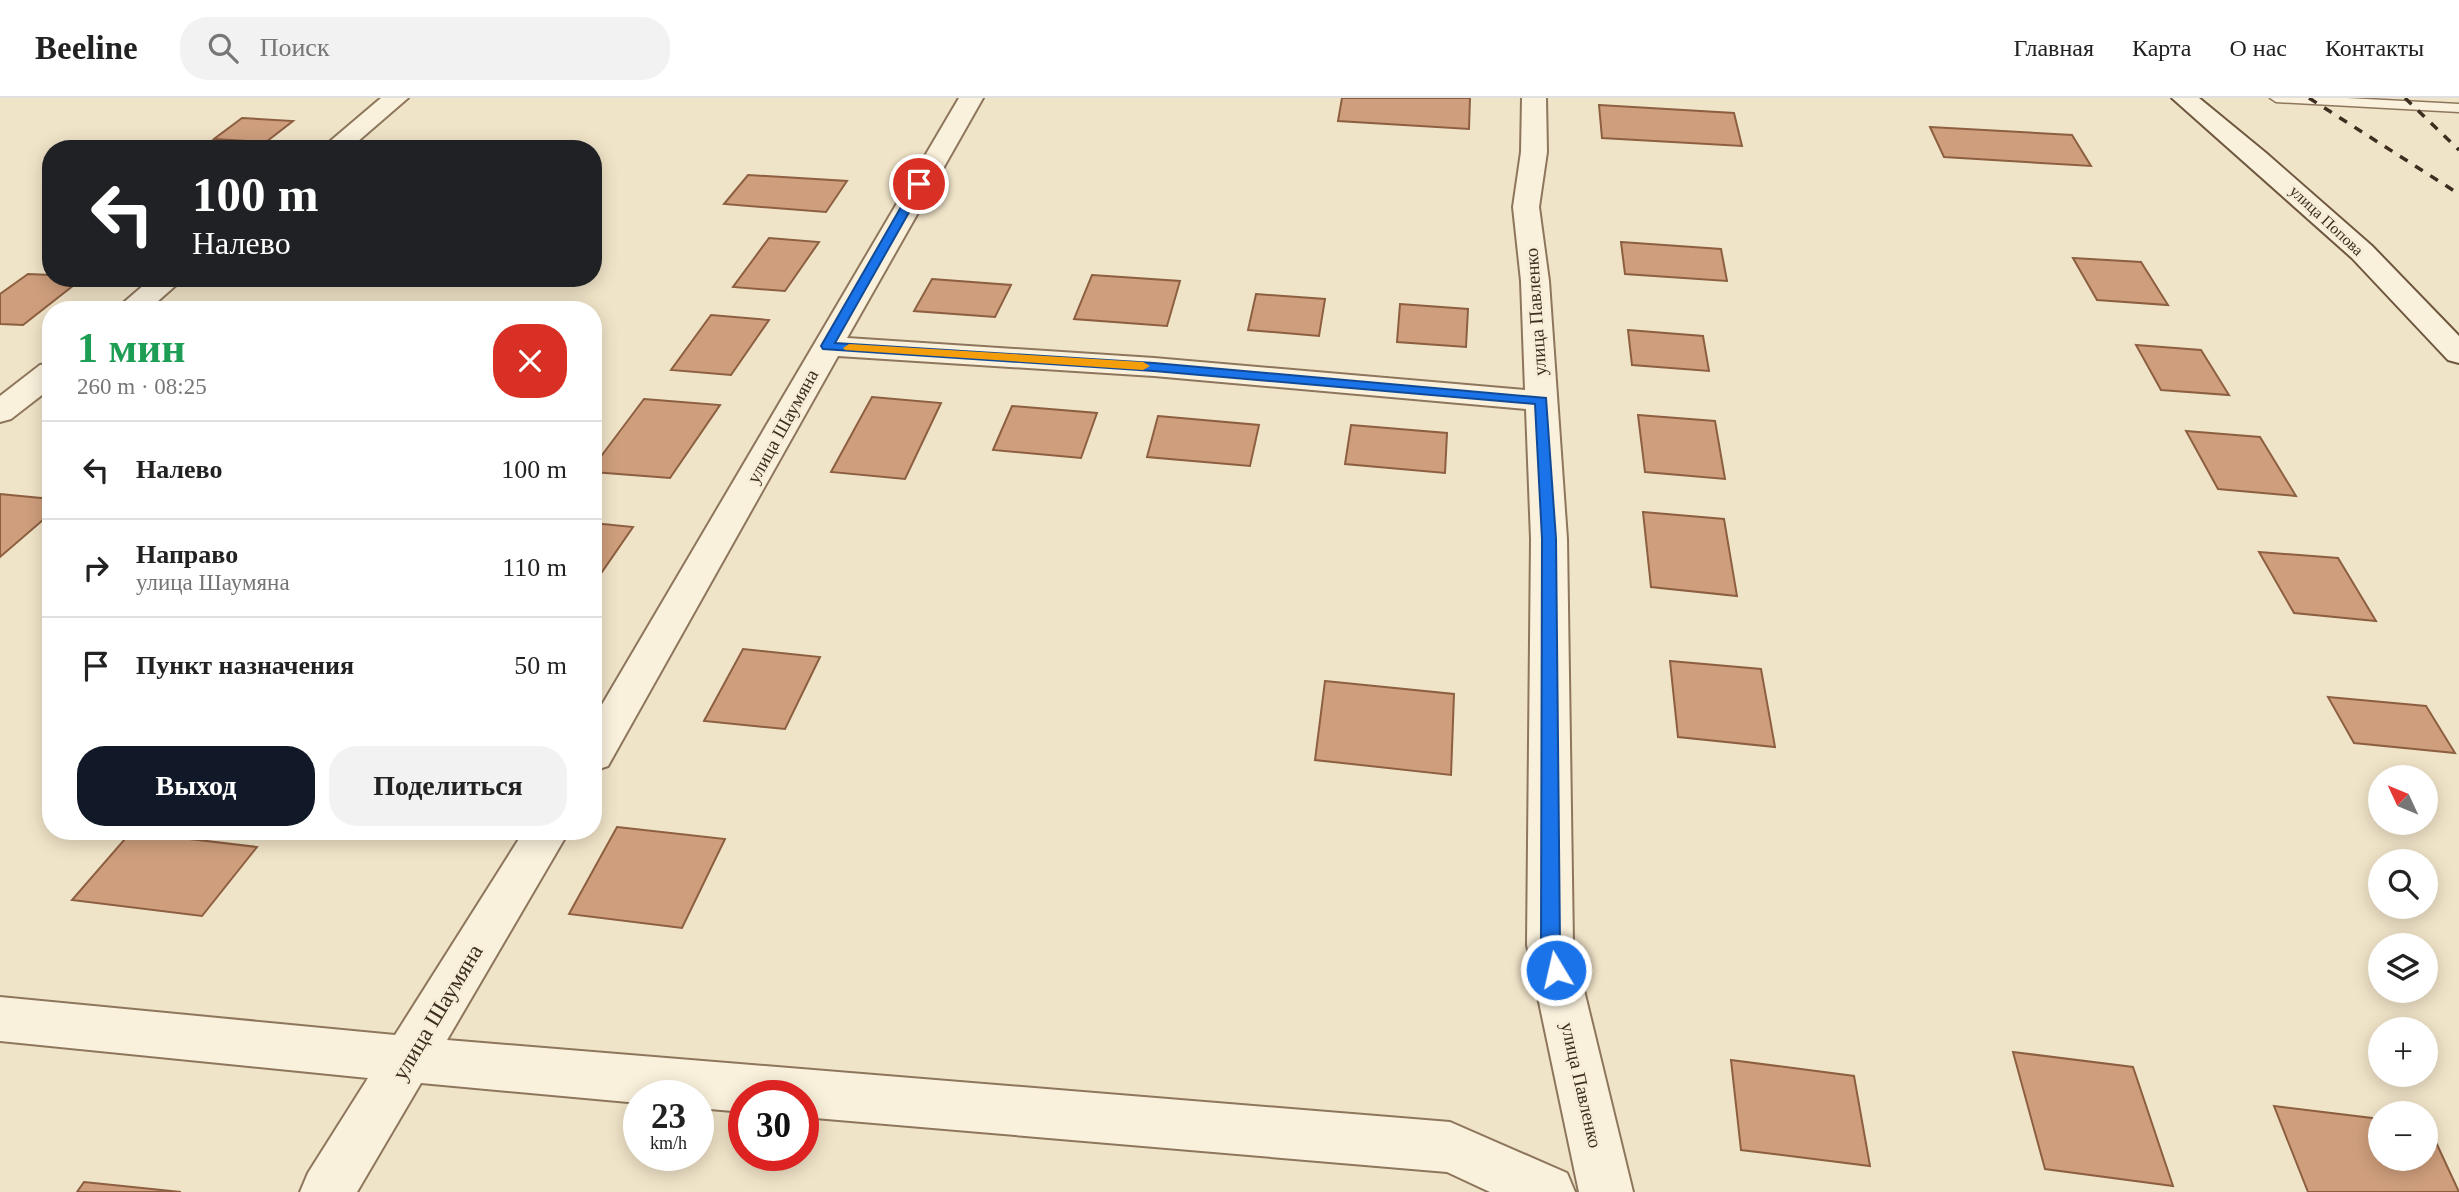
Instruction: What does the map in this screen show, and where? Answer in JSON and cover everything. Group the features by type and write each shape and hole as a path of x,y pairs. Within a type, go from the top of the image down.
{"street":[{"path":"344,140 396,98"},
{"name":"улица Шаумяна","path":"602,740 971,98"},
{"name":"улица Павленко","path":"1534,98 1534,152 1526,207 1535,281 1549,539 1550,945 1606,1192"},
{"name":"улица Попова","path":"2184,98 2317,208 2428,318 2459,354"},
{"path":"141,301 159,287"},
{"path":"827,346 1154,367 1541,401"},
{"path":"0,412 42,379"},
{"name":"улица Шаумяна","path":"327,1192 542,840"},
{"path":"0,1019 409,1059 1450,1147 1548,1192"}],"lane":[{"path":"2276,98 2459,108"}],"building":[{"path":"1342,98 1470,98 1469,129 1338,121"},
{"path":"1599,105 1734,113 1742,146 1602,138"},
{"path":"242,118 293,121 269,140 214,139"},
{"path":"1930,127 2072,135 2091,166 1944,157"},
{"path":"748,175 847,181 826,212 724,204"},
{"path":"769,238 819,242 785,291 733,287"},
{"path":"1621,242 1721,249 1727,281 1625,274"},
{"path":"2073,258 2141,262 2168,305 2097,300"},
{"path":"28,274 42,275 42,287 72,287 54,301 42,301 42,310 23,325 0,324 0,294"},
{"path":"1092,275 1180,281 1167,326 1074,319"},
{"path":"932,279 1011,285 995,317 914,311"},
{"path":"1256,294 1325,299 1319,336 1248,330"},
{"path":"1400,304 1468,309 1466,347 1397,342"},
{"path":"711,315 769,320 731,375 671,370"},
{"path":"1628,330 1703,336 1709,371 1632,365"},
{"path":"2136,345 2201,350 2229,395 2161,390"},
{"path":"872,397 941,403 905,479 831,472"},
{"path":"644,399 720,405 670,478 602,473 602,455"},
{"path":"1012,406 1097,413 1081,458 993,450"},
{"path":"1638,415 1715,421 1725,479 1645,472"},
{"path":"1158,416 1259,425 1250,466 1147,457"},
{"path":"1351,425 1447,433 1445,473 1345,464"},
{"path":"2186,431 2260,437 2296,496 2218,489"},
{"path":"0,494 42,498 42,521 0,557"},
{"path":"1643,512 1724,519 1737,596 1651,587"},
{"path":"602,524 633,527 602,572"},
{"path":"2259,552 2338,558 2376,621 2294,613"},
{"path":"743,649 820,657 785,729 704,721"},
{"path":"1670,661 1761,669 1775,747 1678,737"},
{"path":"1325,681 1454,694 1451,775 1315,760"},
{"path":"2328,697 2426,706 2455,753 2354,743"},
{"path":"617,827 725,839 682,928 569,914"},
{"path":"124,840 198,840 257,847 202,916 72,900"},
{"path":"2013,1052 2133,1067 2173,1186 2045,1169"},
{"path":"1731,1060 1854,1076 1870,1166 1741,1150"},
{"path":"2274,1106 2368,1118 2368,1171 2438,1171 2438,1147 2459,1192 2308,1192"},
{"path":"84,1182 181,1192 77,1192"}],"railway":[{"path":"2309,98 2459,194"},
{"path":"2405,98 2459,150"}],"slow traffic":[{"path":"849,348 1143,366"}],"route":[{"path":"919,184 827,346 1154,367 1541,401 1549,539 1550,945 1556,970"}]}
